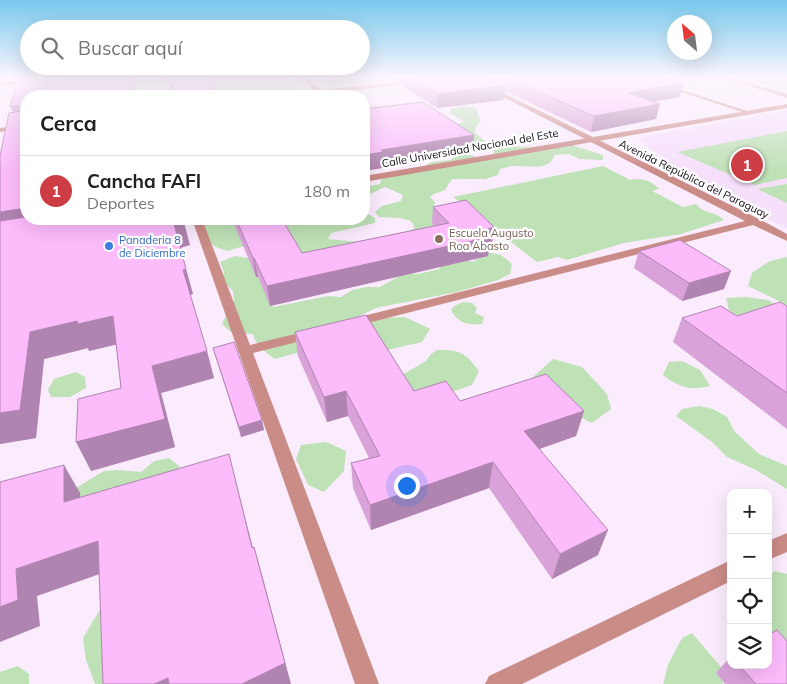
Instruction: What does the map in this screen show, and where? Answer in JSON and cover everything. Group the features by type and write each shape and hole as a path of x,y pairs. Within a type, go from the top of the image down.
{"street":[{"name":"Avenida República del Paraguay","path":"529,109 787,238"},
{"path":"737,109 747,112"},
{"name":"Calle Universidad Nacional del Este","path":"370,178 768,109"},
{"path":"0,130 20,128"},
{"path":"341,326 754,222"},
{"path":"199,225 367,684"},
{"path":"245,350 322,331"},
{"path":"772,549 787,542"},
{"path":"497,684 727,572"}],"shaded area":[{"path":"787,110 787,228 707,191 637,138"}],"green space":[{"path":"451,109 476,109 478,111 478,116 481,120 475,129 475,133 490,145 488,150 470,148 462,142 450,128 464,121 449,113"},
{"path":"787,131 787,178 755,185 677,152"},
{"path":"553,144 572,145 603,155 603,160 580,159 569,154 554,155 548,164 543,166 512,166 500,169 498,175 485,179 452,179 445,190 430,197 435,202 433,209 443,224 397,237 415,228 411,221 400,218 379,217 375,212 382,206 401,201 403,195 385,187 370,194 370,186 380,184 381,180 397,171 425,166 432,162 450,160 464,153 479,158 494,154 494,150 505,147 532,147"},
{"path":"603,166 630,180 642,179 649,181 659,189 652,191 683,207 696,204 724,220 681,234 624,243 567,260 558,257 537,262 453,197"},
{"path":"787,184 787,203 757,189"},
{"path":"370,215 375,218 375,223 370,224"},
{"path":"203,225 366,225 331,233 328,239 359,242 341,265 251,244 227,251 216,247 203,238"},
{"path":"487,252 501,255 512,264 510,274 498,280 457,292 376,308 357,317 328,325 311,349 275,359 264,351 253,334 232,333 222,324 234,300 233,291 222,280 224,272 220,262 235,256 255,259 273,307 328,296 341,297 352,290 380,287 405,273 418,274 440,269 439,261 460,257 473,262"},
{"path":"787,257 787,305 748,286 752,273 770,261"},
{"path":"747,297 768,300 787,311 752,326 729,310 726,298"},
{"path":"463,302 472,303 477,308 475,313 484,317 482,324 464,323 454,315 451,310 454,306"},
{"path":"405,317 430,329 422,342 383,351 368,322"},
{"path":"437,350 461,353 479,371 472,385 455,391 440,389 411,407 402,375 426,361"},
{"path":"553,359 582,367 607,394 611,409 592,423 526,386"},
{"path":"682,361 700,370 710,386 685,387 663,375 669,362"},
{"path":"76,372 85,377 86,388 70,397 51,397 48,390 54,379"},
{"path":"699,406 713,409 727,417 734,431 759,454 787,466 787,489 754,469 727,457 712,442 676,416 682,409"},
{"path":"326,442 346,451 344,471 324,492 308,485 296,459 301,445"},
{"path":"169,458 180,467 159,480 67,520 76,488 104,471 141,472 154,461"},
{"path":"774,571 787,574 787,684 772,654 772,574"},
{"path":"125,598 127,684 95,684 86,660 83,638 99,611"},
{"path":"692,633 721,667 723,684 663,684 668,665 682,638"},
{"path":"18,666 29,674 29,684 0,684 0,672"}],"building":[{"path":"370,109 434,109 474,135 381,150 383,152 370,154"},
{"path":"578,109 633,109 594,116"},
{"path":"20,111 20,209 0,212 0,156 9,113"},
{"path":"466,200 494,227 488,229 490,237 267,286 239,225 286,225 302,253 449,223 433,207"},
{"path":"20,218 20,225 174,225 186,269 183,270 207,351 152,366 165,419 76,442 78,399 121,388 113,316 78,324 77,321 30,332 20,410 0,413 0,221"},
{"path":"680,240 731,271 689,283 639,251"},
{"path":"780,302 787,306 787,393 682,318 721,306 737,316"},
{"path":"366,315 414,391 446,381 460,401 546,374 584,411 524,431 608,530 560,554 493,462 370,505 351,463 380,456 346,391 324,397 295,332"},
{"path":"234,342 262,420 239,427 213,348"},
{"path":"229,454 252,548 254,547 285,663 242,684 169,684 168,678 154,684 103,684 98,541 16,569 18,600 0,607 0,482 64,465 64,502"},
{"path":"777,630 787,641 787,684 756,684 743,669 772,669 772,633"}],"place":[{"name":"Cancha FAFI","path":"747,165"},
{"name":"Escuela Augusto Roa Abasto","path":"439,239"},
{"name":"Panaderia 8 de Diciembre","path":"109,246"}]}
